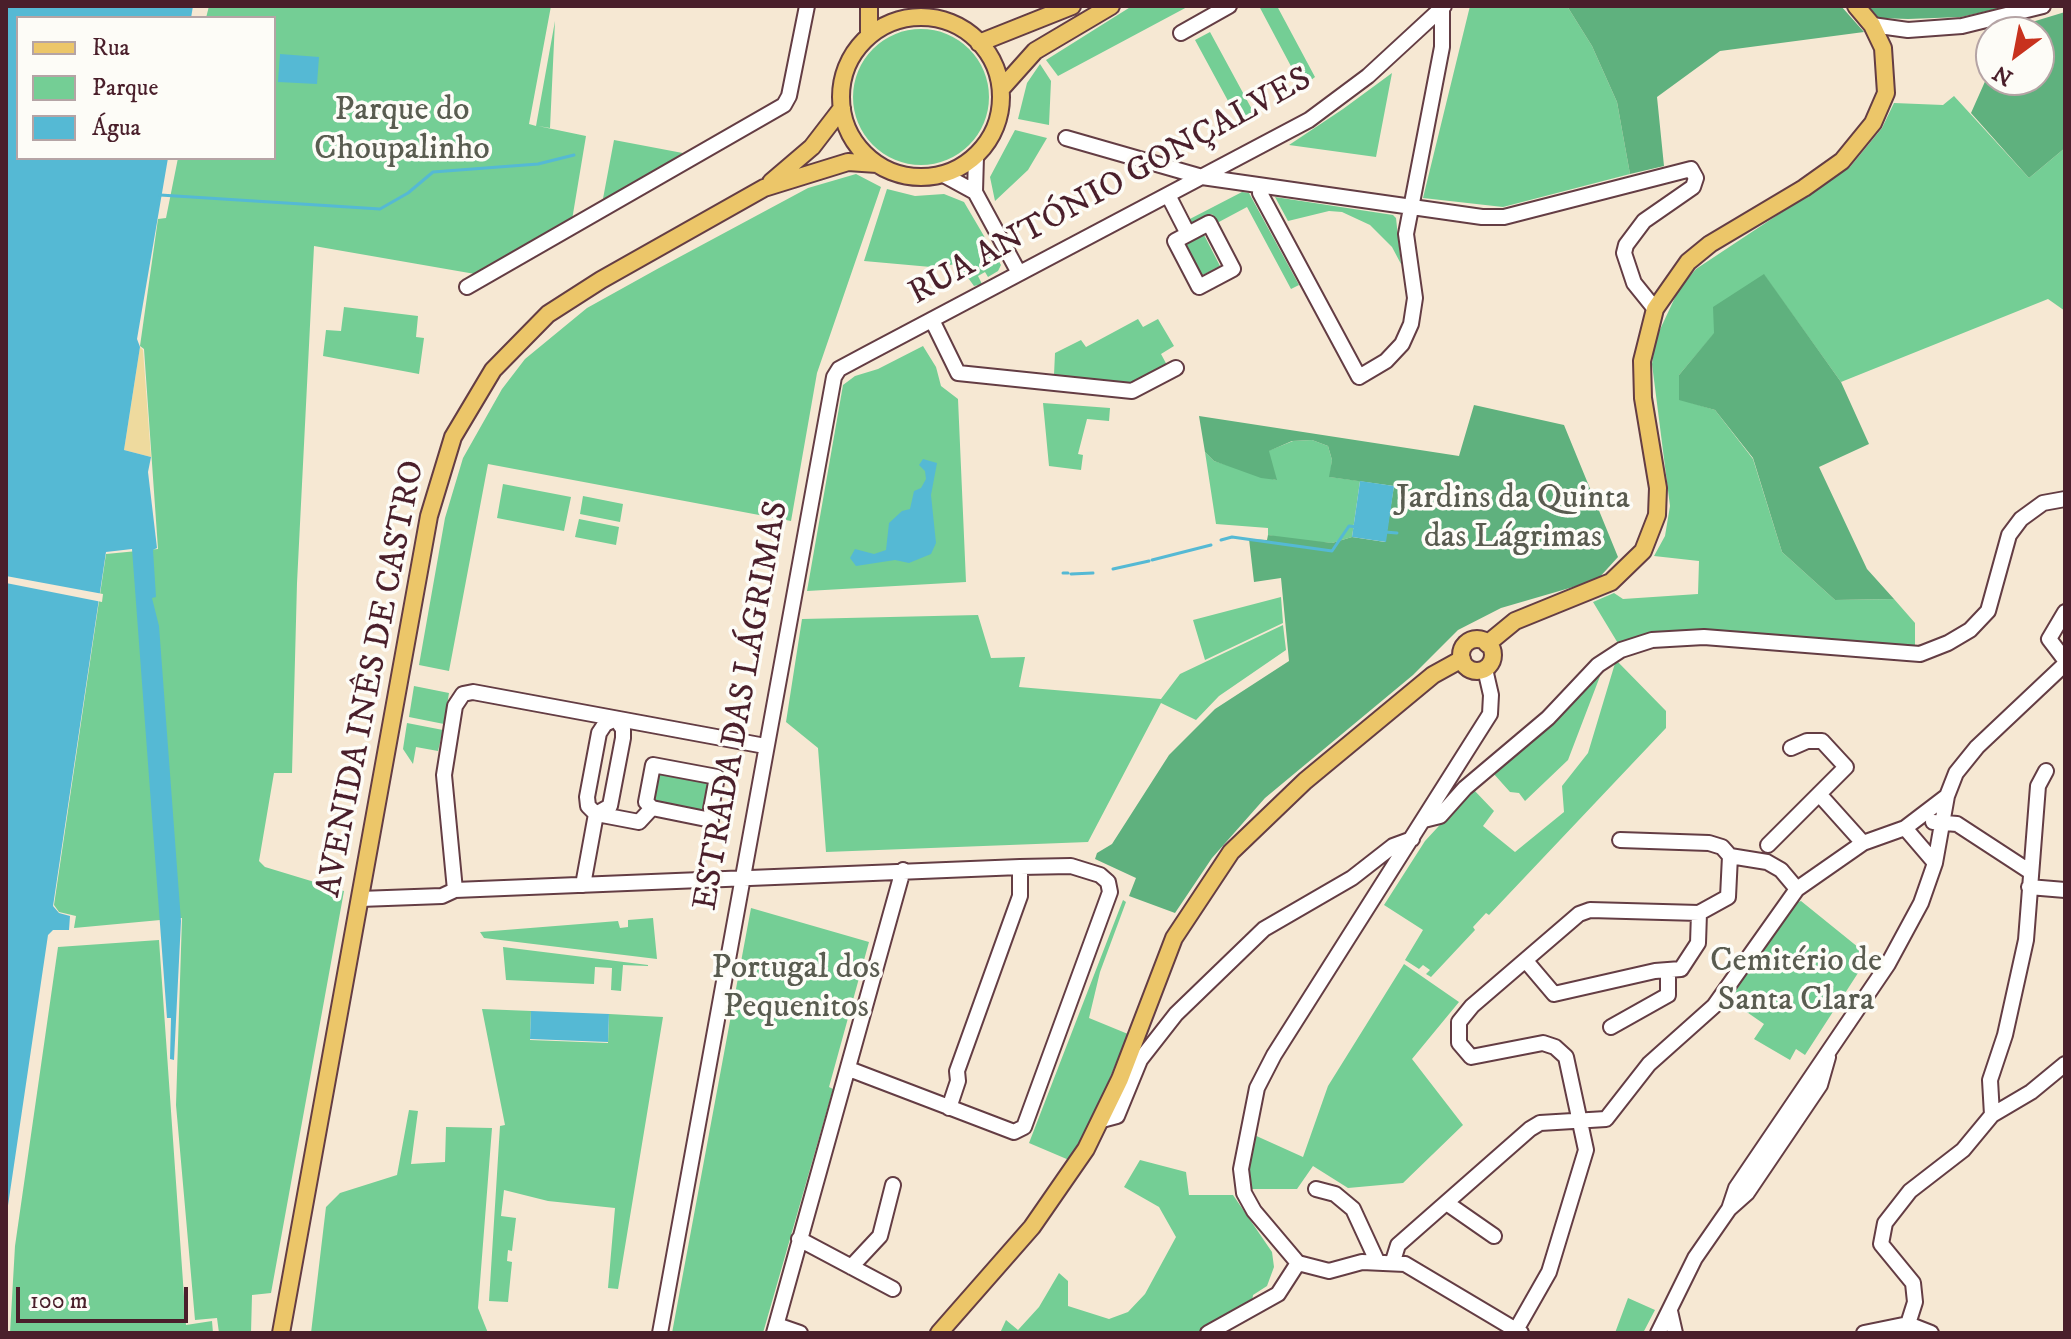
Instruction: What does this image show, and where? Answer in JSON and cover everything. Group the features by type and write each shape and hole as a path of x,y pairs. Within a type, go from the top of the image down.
{"main road":[{"path":"872,6 894,22"},
{"path":"869,36 872,6"},
{"path":"979,43 1072,6"},
{"path":"1001,89 1035,51 1111,6"},
{"path":"1487,644 1492,659 1485,669 1470,670 1462,659 1463,647 1469,641 1487,644 1515,621 1611,582 1629,568 1652,534 1658,488 1643,398 1642,361 1655,309 1670,284 1710,244 1804,188 1842,161 1859,144 1873,123 1886,93 1883,48 1872,25 1856,6"},
{"path":"911,18 946,21 979,43 994,64 1001,89 993,133 976,156 942,174 897,174 877,164 853,140 842,108 843,76 858,48 869,36 894,22 911,18"},
{"name":"AVENIDA INÊS DE CASTRO","path":"281,1333 429,516 453,437 493,370 548,314 601,280 764,188 812,147 842,108"},
{"name":"AVENIDA INÊS DE CASTRO","path":"764,188 848,162 877,164"},
{"path":"939,1333 1032,1227 1102,1120 1174,938 1231,852 1315,772 1433,675 1462,659"}],"street":[{"path":"467,287 784,105 789,96 807,6"},
{"path":"1181,33 1229,6"},
{"path":"1872,25 1908,30 1962,26 2043,6"},
{"path":"1260,193 1359,377 1386,361 1402,344 1411,324 1415,298 1406,234 1442,47 1443,8"},
{"name":"RUA ANTÓNIO GONÇALVES","path":"834,377 839,369 1309,120 1368,76 1443,8"},
{"path":"1883,48 1908,30"},
{"path":"1066,138 1202,177 1482,217 1504,217 1691,169 1696,178 1693,187 1662,206 1630,237 1624,253 1634,283 1655,309"},
{"path":"976,156 975,192 1019,273"},
{"path":"942,174 975,192"},
{"path":"1168,195 1188,234"},
{"path":"1209,223 1233,269 1199,287 1175,241 1188,234 1209,223"},
{"path":"932,320 958,373 1132,391 1176,368"},
{"name":"ESTRADA DAS LÁGRIMAS","path":"660,1333 834,377"},
{"path":"1424,820 1440,816 1465,788 1548,718 1598,665 1621,650 1652,640 1704,637 1920,654 1948,643 1970,630 1988,611 2009,535 2021,519 2043,503 2065,499"},
{"path":"1658,1333 1695,1258 1729,1209 1747,1193 1813,1071 1829,1053 1921,903 1935,863 1947,796 1966,758 2065,662 2049,639 2065,612"},
{"path":"1485,669 1491,695 1490,714 1274,1055 1257,1088 1243,1145 1241,1169 1244,1193 1269,1233 1298,1263 1329,1271 1385,1261 1426,1274 1518,1331 1540,1293 1561,1241 1569,1201 1586,1150 1566,1057 1555,1047 1543,1043 1471,1057 1464,1052 1458,1031 1463,1015 1579,914 1590,910 1699,913 1728,897 1730,856"},
{"path":"455,890 444,775 455,706 463,694 473,692 765,746"},
{"path":"616,719 605,724 599,733 588,806 596,814 639,822 652,808"},
{"path":"583,885 596,814 610,806 623,738 616,719"},
{"path":"1768,845 1846,767 1822,741 1807,741 1791,748"},
{"path":"653,765 717,777 711,815 652,808 646,802 653,765"},
{"path":"1992,1115 1990,1080 2005,1035 2026,940 2038,786 2046,771"},
{"path":"1819,794 1863,843"},
{"path":"1385,1261 1398,1245 1530,1129 1540,1123 1606,1119 1649,1064 1714,1006 1797,889 1863,843 1911,824 1947,796"},
{"path":"1911,824 1971,832 2029,871"},
{"path":"1911,824 1935,863"},
{"path":"1102,1120 1117,1116 1140,1060 1176,1014 1264,929 1352,878 1393,846 1412,839"},
{"path":"1620,840 1709,843 1722,847 1730,856 1767,862 1781,870 1797,889"},
{"path":"360,899 442,896 455,890 1020,867 1071,866 1100,875 1108,882 1110,892 1024,1127 1014,1132 849,1069"},
{"path":"949,1108 958,1081 957,1071 1023,886 1020,867"},
{"path":"800,1333 775,1329 903,870"},
{"path":"2029,887 2065,890"},
{"path":"1611,1027 1668,995 1675,969 1698,943 1699,913"},
{"path":"1526,961 1554,994 1675,969"},
{"path":"1908,1324 1915,1302 1913,1283 1881,1244 1885,1223 1910,1191 1963,1150 1992,1115 2031,1092 2065,1064"},
{"path":"851,1267 880,1236 893,1185"},
{"path":"1316,1189 1335,1194 1353,1209 1385,1261"},
{"path":"1448,1204 1494,1236"},
{"path":"799,1239 893,1289"},
{"path":"1208,1333 1278,1294 1298,1263"},
{"path":"1670,1311 1675,1333"},
{"path":"1864,1333 1908,1324 1931,1333"}],"green space":[{"name":"Parque do Choupalinho","path":"209,6 551,6 529,124 536,126 555,21 550,128 538,126 586,136 572,220 475,274 314,246 297,583 292,773 274,773 259,861 265,867 344,891 271,1293 252,1295 251,1333 219,1333 217,1318 195,1320 176,1105 182,918 74,928 76,916 59,912 54,905 106,554 158,549 144,349 140,346 158,219 166,218 178,160 276,160 276,16 206,16"},
{"path":"1132,6 1189,6 1058,76 1046,60"},
{"path":"1259,6 1277,6 1315,77 1302,87"},
{"path":"1470,6 1567,6 1592,46 1617,102 1630,174 1503,207 1423,198"},
{"path":"1567,6 1841,6 1864,32 1720,51 1657,97 1664,166 1630,174 1617,102 1592,46"},
{"path":"1868,6 2009,6 1961,17 1908,19 1879,18"},
{"path":"2065,12 2065,148 2029,178 1971,113 1979,96 2055,96 2055,16 2052,16"},
{"path":"921,29 947,34 969,49 984,71 989,97 984,123 969,145 947,160 921,165 895,160 873,145 858,123 853,97 858,71 873,49 895,34"},
{"path":"1210,32 1255,115 1240,123 1195,40"},
{"path":"1040,64 1051,81 1049,125 1018,119 1027,83"},
{"path":"1392,73 1376,157 1289,145 1343,109"},
{"path":"1954,96 2029,178 2065,148 2065,311 2048,299 1841,382 1764,275 1679,375 1679,399 1715,410 1753,459 1782,552 1835,600 1894,599 1915,623 1915,647 1803,639 1619,645 1593,602 1614,593 1623,599 1698,594 1699,561 1654,556 1665,536 1670,506 1652,364 1656,338 1679,289 1696,269 1850,167 1882,128 1894,103 1943,105"},
{"path":"1015,130 1047,138 1028,170 995,201 990,177"},
{"path":"614,140 688,154 602,204"},
{"path":"856,174 881,187 817,373 791,521 488,464 449,671 419,665 445,518 463,458 502,389 525,359 587,308 808,188"},
{"path":"887,189 915,196 944,194 964,202 1001,265 998,271 988,277 985,272 978,276 982,284 974,286 958,264 931,267 864,261"},
{"path":"1242,192 1249,193 1299,285 1291,289 1247,207 1217,223 1212,214 1189,227 1186,221"},
{"path":"1275,197 1393,215 1396,218 1401,264 1392,247 1370,225 1342,212 1329,211 1288,221"},
{"path":"1202,231 1220,266 1201,276 1183,242"},
{"path":"1764,274 1841,382 1869,444 1819,467 1867,569 1894,599 1835,600 1782,552 1753,458 1715,410 1679,400 1679,375 1714,333 1713,307"},
{"path":"344,307 418,316 416,337 424,338 419,374 323,356 326,330 341,331"},
{"path":"1138,319 1143,327 1158,319 1174,346 1161,354 1168,367 1130,385 1054,375 1055,353 1081,340 1086,347"},
{"path":"923,346 936,367 941,386 958,399 966,582 807,591 843,385 855,376 878,369"},
{"path":"1043,403 1110,408 1109,421 1087,419 1078,454 1083,455 1081,470 1049,466"},
{"name":"Jardins da Quinta das Lágrimas","path":"1474,405 1564,425 1618,557 1597,580 1501,608 1458,630 1413,675 1265,798 1212,858 1175,913 1129,896 1136,878 1095,859 1097,853 1112,844 1169,755 1215,709 1289,661 1281,578 1254,582 1249,539 1267,540 1268,535 1332,543 1352,537 1385,542 1394,486 1329,477 1332,460 1328,446 1312,440 1292,441 1269,451 1277,480 1261,478 1214,461 1205,452 1199,416 1459,456"},
{"path":"1312,440 1328,446 1332,460 1330,477 1360,481 1352,537 1332,543 1293,540 1268,535 1268,528 1216,524 1205,452 1214,461 1276,480 1268,451 1293,441"},
{"path":"503,484 571,497 564,531 497,518"},
{"path":"583,496 623,504 620,522 580,514"},
{"path":"579,519 619,527 616,545 575,537"},
{"path":"1281,597 1283,623 1205,660 1193,620"},
{"path":"978,615 991,658 1025,657 1019,687 1161,699 1180,674 1283,625 1286,650 1219,696 1196,720 1161,703 1088,842 826,852 818,748 786,722 802,619"},
{"path":"1616,660 1666,711 1666,728 1489,915 1486,913 1473,927 1475,930 1431,977 1426,974 1430,970 1423,965 1419,969 1405,960 1423,930 1384,905 1425,841 1473,789 1494,811 1483,826 1515,852 1564,812 1562,786 1588,753"},
{"path":"1602,671 1568,760 1525,801 1519,793 1510,792 1493,773"},
{"path":"414,686 449,693 444,724 409,717"},
{"path":"407,723 443,730 438,751 416,747 413,764 403,749"},
{"path":"656,774 710,784 705,811 651,801"},
{"path":"1123,900 1126,902 1100,972 1089,1018 1128,1034 1094,1116 1069,1160 1029,1143"},
{"name":"Cemitério de Santa Clara","path":"1801,901 1869,956 1805,1055 1796,1049 1790,1060 1754,1039 1764,1024 1728,999 1796,903"},
{"name":"Portugal dos Pequenitos","path":"751,908 869,942 829,1087 833,1089 763,1333 672,1333"},
{"path":"653,918 657,959 484,938 480,932 618,921 620,928 628,927 628,920"},
{"path":"159,940 186,1325 212,1321 213,1333 10,1333 15,1246 58,947"},
{"path":"503,947 648,966 623,965 621,991 611,990 612,968 595,967 594,984 506,980"},
{"path":"1404,964 1459,1002 1412,1059 1463,1125 1403,1183 1348,1188 1313,1166 1297,1189 1252,1189 1249,1168 1252,1134 1303,1157 1328,1086"},
{"path":"482,1009 531,1011 530,1040 608,1043 609,1014 663,1017 618,1289 608,1288 615,1208 548,1201 504,1190 501,1216 516,1218 512,1251 508,1250 507,1261 512,1262 508,1302 489,1301 500,1126 505,1125"},
{"path":"409,1110 418,1111 411,1164 445,1162 446,1127 492,1128 478,1308 488,1333 311,1333 326,1207 340,1193 397,1175"},
{"path":"1140,1160 1186,1172 1189,1195 1233,1195 1272,1252 1274,1267 1267,1286 1253,1295 1252,1302 1197,1333 1000,1333 1006,1320 1018,1330 1039,1307 1059,1273 1068,1281 1068,1306 1109,1319 1128,1312 1145,1294 1176,1237 1159,1207 1124,1187"},
{"path":"1628,1298 1655,1310 1643,1333 1615,1333"}],"sand":[{"path":"140,347 143,350 151,457 124,450"}],"water":[{"path":"6,6 193,6 191,16 16,16 16,160 168,160 137,339 140,347 124,450 151,457 148,472 157,548 153,550 156,597 152,598 159,626 181,921 174,1060 170,1059 171,1018 167,1018 132,549 106,552 53,906 59,913 70,916 69,930 53,930 48,935 6,1219"},
{"path":"280,54 319,57 317,84 278,82"},
{"path":"923,459 937,463 931,495 936,543 931,554 909,563 895,560 856,566 850,558 855,549 874,554 886,550 889,523 902,511 910,509 914,491 921,488 926,479 925,471 919,465"},
{"path":"1360,481 1394,486 1386,542 1352,537"},
{"path":"531,1011 609,1014 608,1042 530,1039"}],"pier":[{"path":"6,576 103,594 102,602 6,583"}],"waterway":[{"path":"160,195 380,209 408,193 433,172 538,164 574,155"},
{"path":"1221,540 1232,537 1332,551 1349,526 1357,527"},
{"path":"1385,532 1397,533"},
{"path":"1152,560 1211,545"},
{"path":"1113,569 1149,561"},
{"path":"1063,573 1068,573"},
{"path":"1071,574 1093,573"}]}
